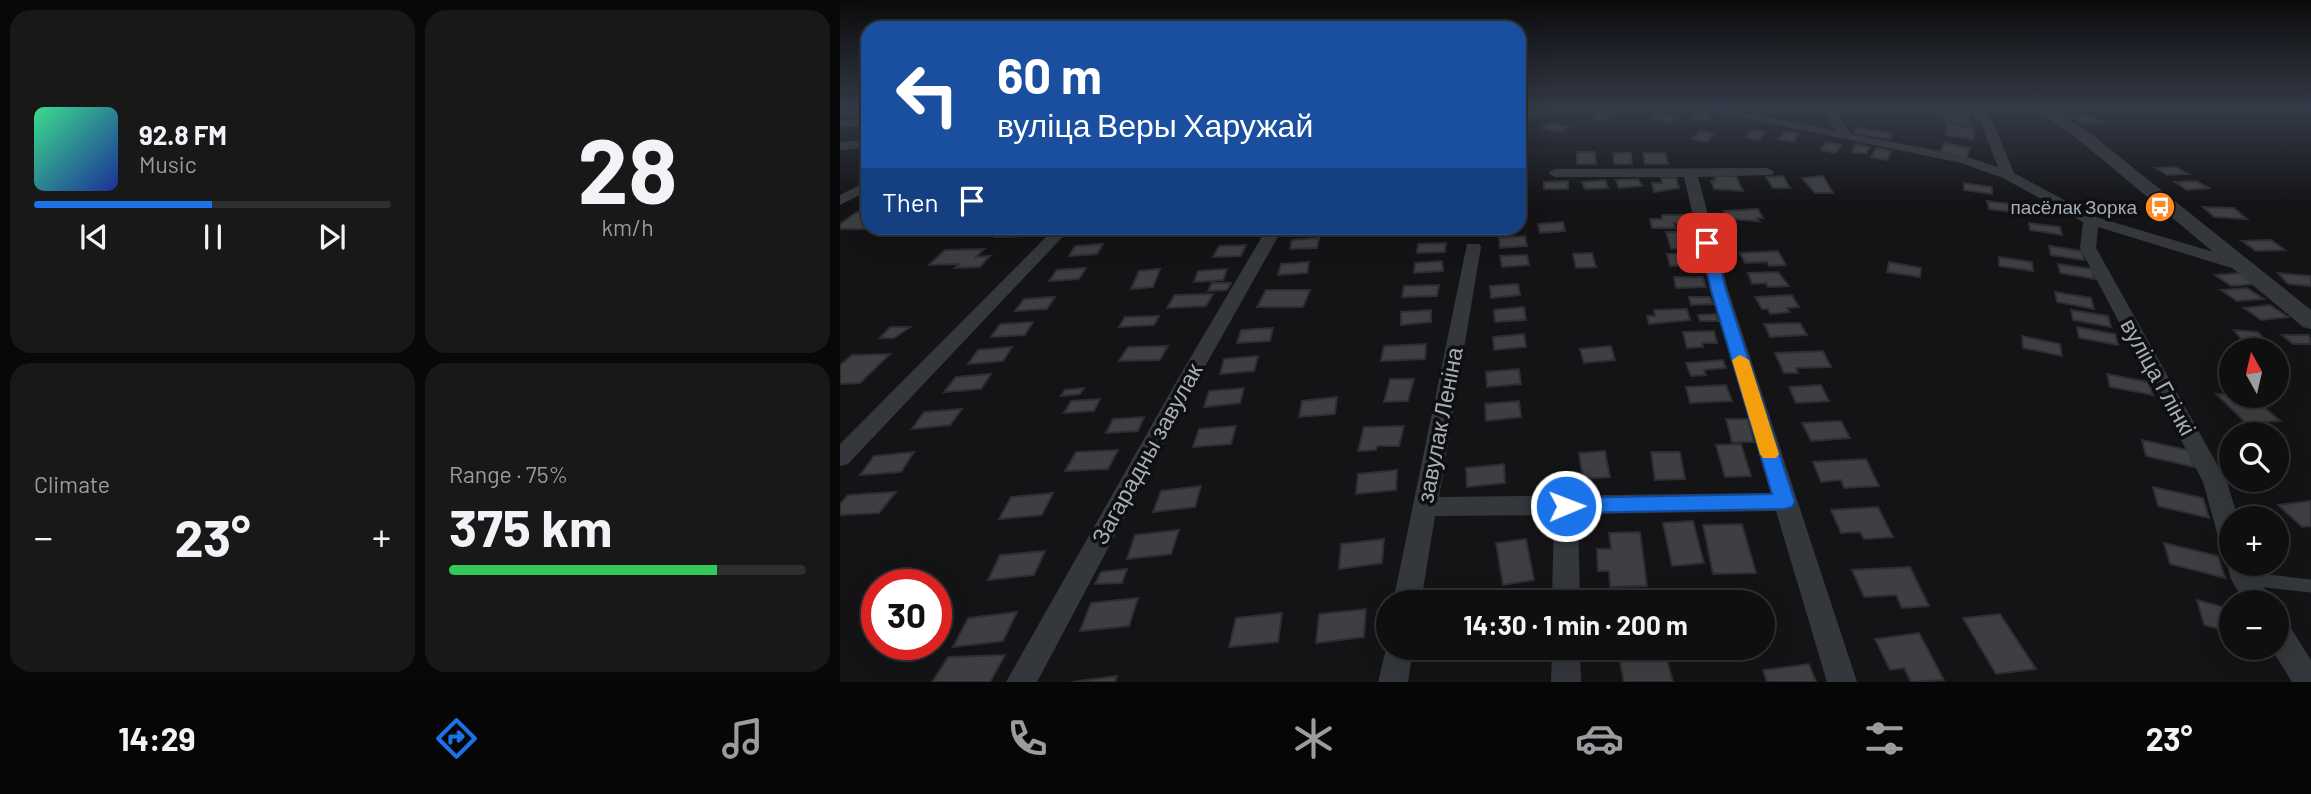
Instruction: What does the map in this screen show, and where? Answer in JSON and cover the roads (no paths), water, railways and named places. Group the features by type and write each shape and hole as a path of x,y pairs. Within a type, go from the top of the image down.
{"street":[{"path":"1865,140 1964,160 2008,175 2091,220 2248,268"},
{"path":"1994,140 2008,175"},
{"path":"2089,140 2311,322"},
{"path":"840,146 861,145"},
{"path":"1690,172 1718,290 1842,682"},
{"path":"1555,173 1766,172"},
{"path":"840,201 861,189"},
{"name":"вуліца Глінкі","path":"2091,220 2088,248 2215,482 2222,506"},
{"path":"840,458 1056,235"},
{"name":"Загарадны завулак","path":"1021,682 1189,377 1271,235"},
{"name":"завулак Леніна","path":"1409,590 1473,247"},
{"path":"1424,508 1784,502"},
{"path":"1566,506 1566,590"},
{"path":"2289,651 2308,682"},
{"path":"1393,682 1397,660"},
{"path":"1566,660 1566,682"}],"lane":[{"path":"2265,576 2311,586"}],"place":[{"name":"пасёлак Зорка","path":"2160,207"}]}
